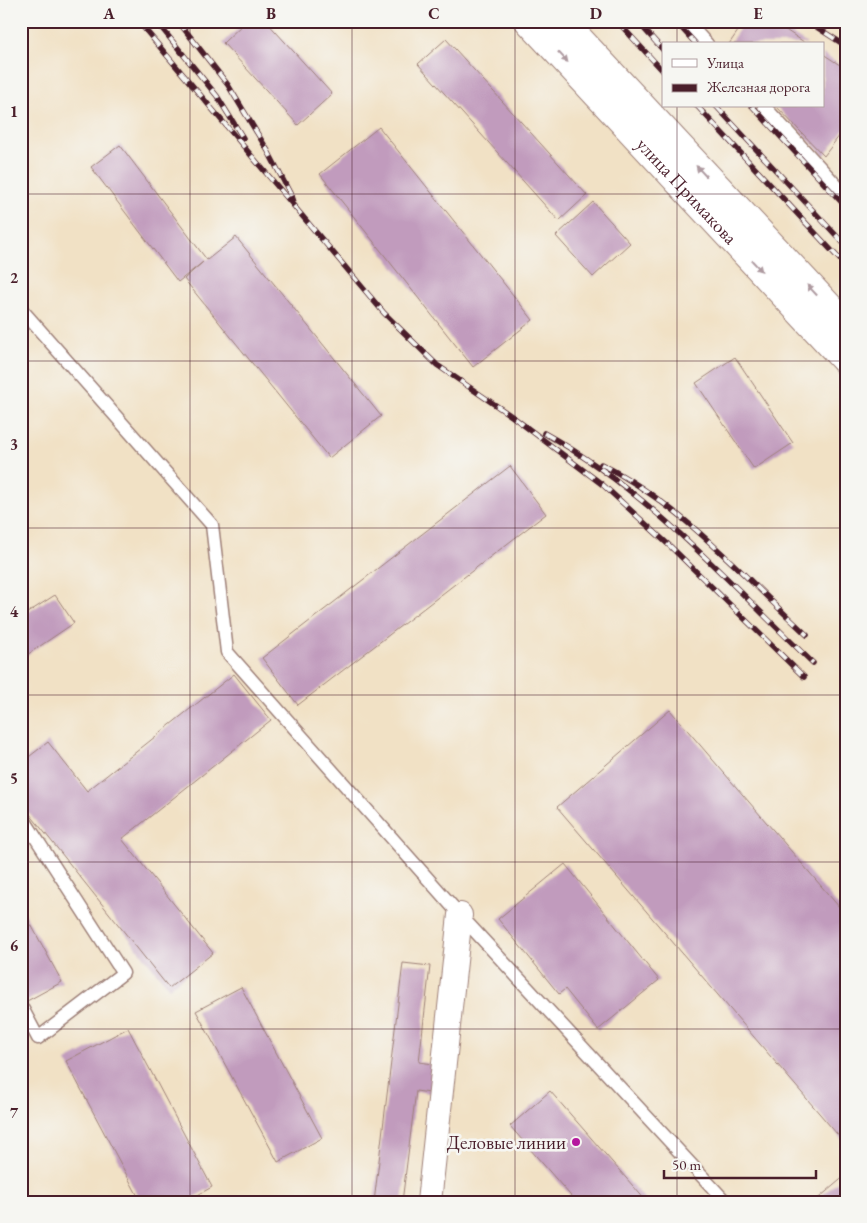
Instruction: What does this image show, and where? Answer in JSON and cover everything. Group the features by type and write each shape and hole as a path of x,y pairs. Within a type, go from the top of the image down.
{"main road":[{"name":"улица Примакова","path":"530,21 846,361"},
{"name":"улица Примакова","path":"562,21 846,325"}],"street":[{"path":"429,1202 460,915"}],"lane":[{"path":"686,21 705,42"},
{"path":"766,108 846,196"},
{"path":"21,309 212,525 227,652 460,915 724,1200"},
{"path":"21,815 123,972 38,1038 21,1006"}],"building":[{"path":"246,21 266,21 332,94 298,125 223,43"},
{"path":"745,21 772,21 804,42 730,42"},
{"path":"446,39 587,195 559,221 418,64"},
{"path":"824,55 846,69 846,127 824,156 778,108 824,108"},
{"path":"379,127 533,320 473,367 320,174"},
{"path":"120,145 207,260 236,237 381,416 329,458 184,279 203,262 178,282 91,167"},
{"path":"593,202 630,243 593,277 556,236"},
{"path":"735,357 793,443 754,469 696,383"},
{"path":"510,466 546,514 298,705 262,658"},
{"path":"55,595 74,623 21,659 21,617"},
{"path":"234,674 271,720 122,839 213,953 169,988 21,803 21,763 48,742 87,791"},
{"path":"670,710 846,915 846,1139 843,1141 557,807"},
{"path":"565,864 659,980 598,1030 565,989 559,994 498,919"},
{"path":"21,906 62,982 27,1001 21,991"},
{"path":"403,963 430,966 419,1062 441,1065 437,1094 416,1091 402,1202 374,1202"},
{"path":"241,987 322,1138 278,1162 196,1011"},
{"path":"128,1028 212,1187 185,1202 141,1202 66,1061"},
{"path":"550,1091 647,1202 576,1202 510,1126"},
{"path":"846,1175 846,1202 814,1202"}],"railway":[{"path":"138,21 384,313 437,365 513,417 603,485 671,547 804,677"},
{"path":"156,21 217,96 243,138"},
{"path":"178,21 228,85 268,151 293,199"},
{"path":"617,21 662,70"},
{"path":"637,21 662,49"},
{"path":"675,21 694,42"},
{"path":"807,21 846,46"},
{"path":"699,108 846,266"},
{"path":"718,108 846,246"},
{"path":"754,108 846,207"},
{"path":"544,433 582,456 652,509 686,539 813,663"},
{"path":"601,464 630,480 684,520 710,542 807,635"}],"place":[{"name":"Деловые линии","path":"576,1142"}]}
